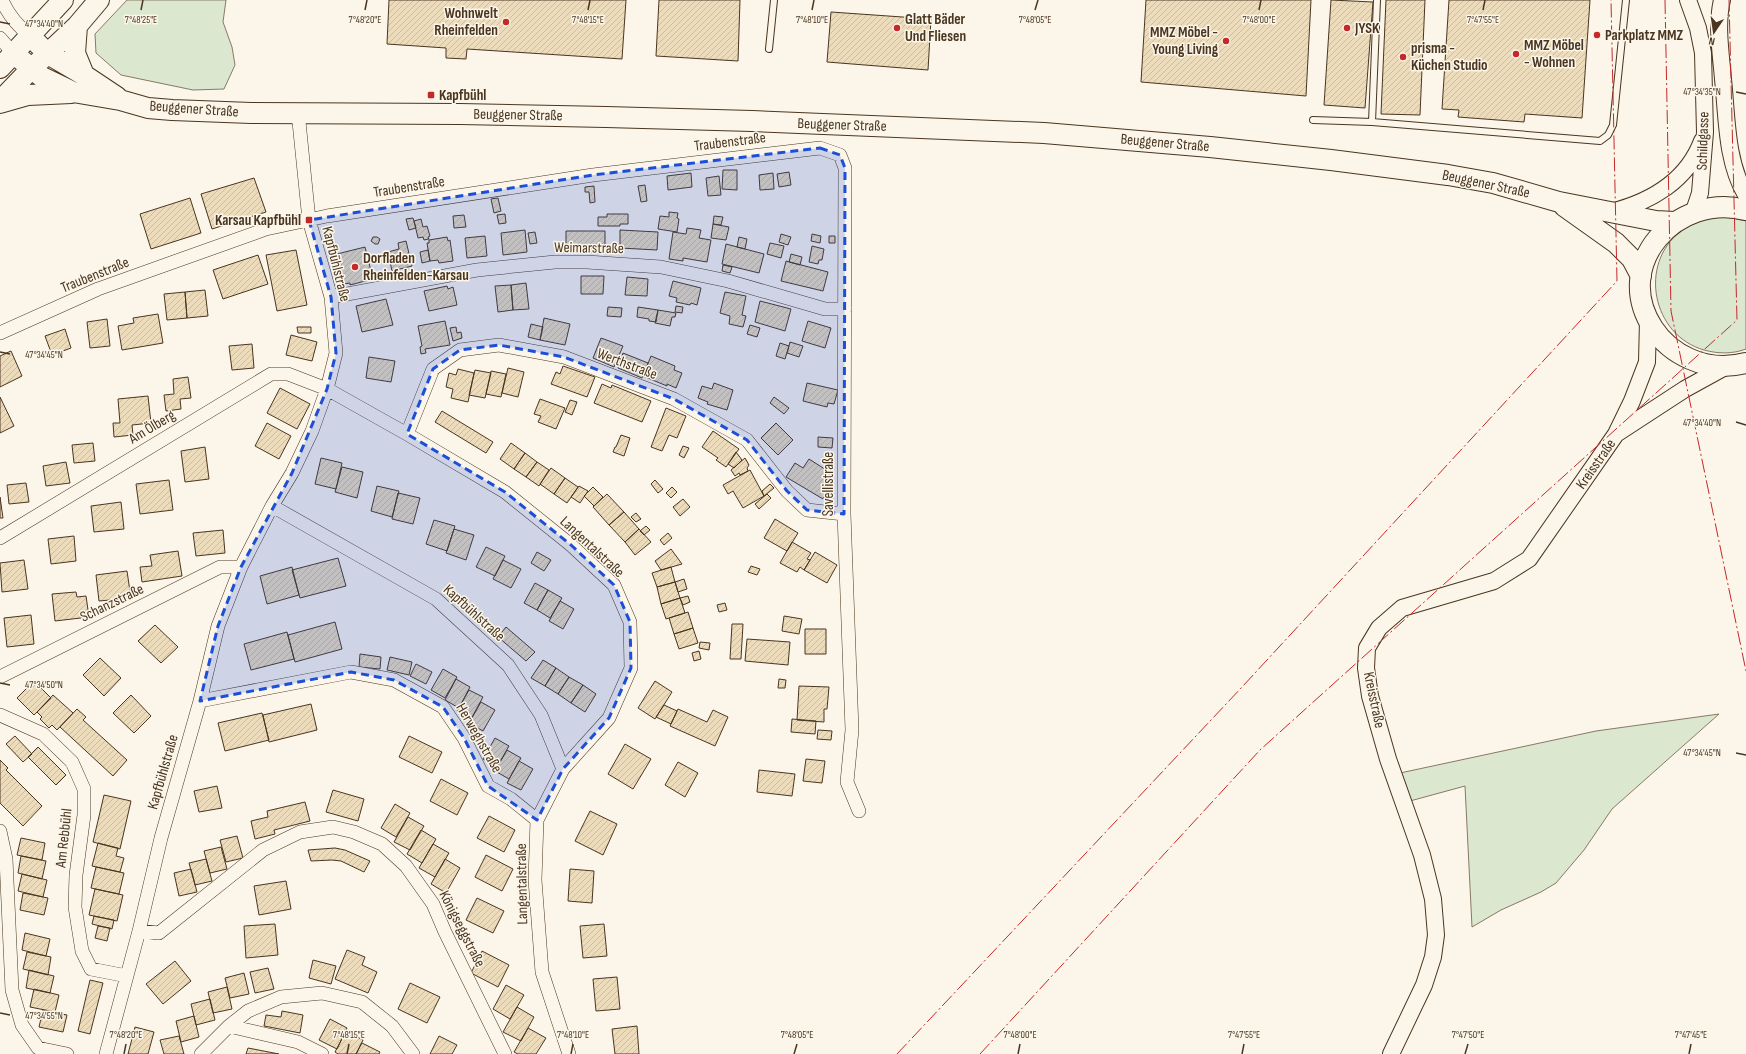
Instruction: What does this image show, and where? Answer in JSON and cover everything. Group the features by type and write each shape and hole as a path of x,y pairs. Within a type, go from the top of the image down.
{"main road":[{"path":"0,68 63,0"},
{"path":"0,102 31,69 78,26 99,0"},
{"path":"78,26 75,47 84,75"},
{"name":"Beuggener Straße","path":"30,36 48,54 84,75 120,100"},
{"name":"Beuggener Straße","path":"13,53 42,77 73,92 120,100 148,108 172,110 468,114 752,121 1044,133 1210,147 1331,160 1448,175 1493,183 1559,202 1656,221 1674,222"},
{"path":"0,102 36,94 73,92"},
{"name":"Beuggener Straße","path":"1559,202 1616,243 1632,260 1641,276"},
{"path":"1746,210 1715,207 1694,211 1674,222 1661,233 1652,244 1645,258 1641,276 1641,297 1648,320 1660,338 1678,354 1700,364 1725,367 1746,363"}],"street":[{"path":"2,0 6,10 20,28 30,36"},
{"name":"Schildgasse","path":"1688,0 1698,28 1703,53 1705,132 1700,193 1694,211"},
{"name":"Schildgasse","path":"1722,0 1719,17 1720,48 1729,134 1738,178 1746,195"},
{"path":"0,38 13,53"},
{"name":"Kapfbühlstraße","path":"106,1054 139,931 161,838 200,701 218,626 241,567 272,506 296,466 312,430 327,389 336,353 331,297 308,220 298,112"},
{"path":"1609,212 1632,206 1669,186 1683,173 1698,152 1705,132"},
{"name":"Traubenstraße","path":"0,333 98,289 266,229 308,220 593,174 820,148 840,155"},
{"name":"Savellistraße","path":"840,155 845,168 844,514 852,730 847,782 858,811"},
{"name":"Weimarstraße","path":"331,297 477,270 555,262 587,262 661,266 728,281 825,309 845,309"},
{"name":"Kreisstraße","path":"1391,1054 1424,985 1433,957 1436,935 1433,899 1422,855 1388,759 1370,696 1366,668 1367,648 1379,628 1402,608 1494,581 1529,559 1616,434 1632,401 1647,362 1648,320"},
{"name":"Werthstraße","path":"407,434 433,369 460,350 499,345 564,357 674,399 747,440 787,491 807,510 844,514"},
{"name":"Kreisstraße","path":"1616,434 1685,389 1725,367"},
{"name":"Am Ölberg","path":"0,538 271,374 288,374 327,389"},
{"name":"Langentalstraße","path":"327,389 505,492 571,545 614,585 630,622 631,668 609,718 563,769 537,820 535,880 542,972 569,1054"},
{"name":"Kapfbühlstraße","path":"272,506 436,598 508,665 541,715 563,769"},
{"name":"Schanzstraße","path":"0,677 220,567 241,567"},
{"name":"Herweghstraße","path":"200,701 351,672 394,680 443,707 464,738 488,786 511,799 537,820"},
{"name":"Am Rebbühl","path":"0,715 44,734 72,762 84,790 84,815 76,875 75,908 82,951 91,968 127,976"},
{"name":"Königseggstraße","path":"139,931 160,934 263,850 300,832 333,827 354,832 382,844 397,857 406,866 433,904 445,932 504,1049 504,1054"},
{"path":"0,831 6,859 12,990 22,1025 38,1048 67,1054"},
{"path":"201,1054 229,1026 248,1011 281,998 322,993 362,1002 392,1026 413,1054"},
{"path":"229,1026 298,1042 322,1054"}],"lane":[{"path":"769,49 774,0"},
{"path":"1372,122 1377,0"},
{"path":"1313,120 1372,122 1600,141 1608,135 1613,125 1626,0"}],"highlighted area":[{"path":"820,148 840,155 845,168 844,514 807,510 787,491 747,440 674,399 564,357 499,345 460,350 433,369 407,434 505,492 571,545 614,585 630,622 631,668 609,718 563,769 537,820 488,786 464,738 443,707 394,680 351,672 200,701 218,626 241,567 292,473 327,389 336,353 331,297 309,220 593,175"}],"green space":[{"path":"127,0 226,0 223,22 232,47 235,65 224,89 193,90 121,75 96,53 95,34"},
{"path":"1715,217 1727,217 1746,221 1746,349 1731,353 1720,353 1704,350 1686,342 1672,330 1663,314 1657,297 1656,279 1659,261 1668,245 1681,231 1689,226"},
{"path":"1719,714 1612,809 1584,850 1556,883 1541,892 1501,910 1472,927 1465,786 1410,801 1400,773 1596,731"}],"building":[{"name":"Wohnwelt Rheinfelden","path":"389,0 626,0 622,59 467,49 466,59 446,58 446,48 387,44"},
{"path":"659,0 740,0 738,61 656,56"},
{"name":"MMZ Möbel - Young Living","path":"1146,0 1311,0 1306,96 1141,82"},
{"path":"1331,0 1373,2 1365,108 1324,105"},
{"name":"prisma - Küchen Studio","path":"1386,0 1425,0 1420,115 1381,114"},
{"name":"MMZ Möbel - Wohnen","path":"1449,0 1590,0 1582,118 1525,114 1524,122 1458,117 1459,110 1442,109"},
{"path":"831,12 931,19 928,70 827,62"},
{"path":"723,170 737,170 737,190 722,189"},
{"path":"789,172 791,185 779,187 777,174"},
{"path":"691,173 692,187 668,190 667,176"},
{"path":"773,173 774,189 760,190 759,175"},
{"path":"719,176 721,195 708,196 706,178"},
{"path":"254,178 266,212 212,229 201,194"},
{"path":"645,185 647,201 641,202 638,186"},
{"path":"594,186 595,202 590,203 589,192 585,192 585,187"},
{"path":"190,198 201,233 151,249 140,214"},
{"path":"498,198 501,211 494,213 491,199"},
{"path":"669,212 678,213 677,218 679,219 677,232 658,229 660,216 669,217"},
{"path":"505,214 506,223 499,224 497,215"},
{"path":"607,214 628,214 628,224 620,224 620,226 598,226 598,217 607,217"},
{"path":"464,215 466,227 454,228 453,216"},
{"path":"714,216 723,217 721,225 713,224"},
{"path":"413,218 416,228 409,230 406,219"},
{"path":"421,219 423,227 427,226 430,236 428,237 429,239 424,240 423,237 418,238 414,221"},
{"path":"713,224 729,227 726,240 711,238"},
{"path":"687,228 701,230 699,238 711,240 707,262 683,258 683,261 669,259 673,232 686,234"},
{"path":"525,230 527,252 503,255 501,233"},
{"path":"620,230 658,232 657,250 620,248"},
{"path":"566,231 605,231 605,246 592,246 592,252 579,252 579,248 566,247"},
{"path":"535,232 537,243 530,244 528,233"},
{"path":"781,234 791,237 788,245 779,242"},
{"path":"812,234 821,236 820,243 811,241"},
{"path":"485,236 487,256 467,258 465,238"},
{"path":"829,236 835,236 835,243 829,243"},
{"path":"373,237 380,239 378,244 371,241"},
{"path":"447,237 448,241 450,240 453,261 439,263 438,260 430,261 427,243 429,243 429,240"},
{"path":"739,237 747,239 745,249 737,247"},
{"path":"406,241 412,266 392,271 388,252 399,249 398,243"},
{"path":"770,243 784,246 781,258 767,254"},
{"path":"726,244 764,254 759,273 722,264"},
{"path":"812,246 824,249 822,260 819,260 818,264 809,262"},
{"path":"365,247 373,279 350,285 350,283 344,284 337,254"},
{"path":"296,250 307,305 277,311 266,255"},
{"path":"428,250 430,261 422,263 420,252"},
{"path":"791,254 802,257 800,265 789,262"},
{"path":"258,255 268,284 223,299 213,270"},
{"path":"786,261 828,272 823,291 781,281"},
{"path":"723,265 732,267 730,273 722,271"},
{"path":"581,276 604,276 603,294 581,294"},
{"path":"627,277 648,279 647,296 625,295"},
{"path":"673,281 701,288 697,305 676,302 677,298 669,296"},
{"path":"526,283 529,309 513,310 511,285"},
{"path":"511,285 513,310 498,312 495,286"},
{"path":"447,286 448,289 453,287 457,305 429,311 424,291"},
{"path":"205,290 208,316 187,318 185,292"},
{"path":"185,292 187,318 167,320 164,294"},
{"path":"725,292 746,296 742,315 746,316 743,327 729,324 730,316 720,313"},
{"path":"386,299 393,325 362,332 356,306"},
{"path":"760,301 791,309 785,331 755,322"},
{"path":"676,306 683,307 682,313 675,312"},
{"path":"608,307 622,308 621,317 607,316"},
{"path":"638,307 658,310 656,322 637,317"},
{"path":"658,310 676,313 675,317 672,317 670,326 655,323"},
{"path":"158,314 163,343 122,350 118,326 134,323 133,318"},
{"path":"544,318 570,324 565,345 540,340"},
{"path":"107,319 110,346 90,348 87,322"},
{"path":"445,321 450,345 425,349 426,353 421,354 420,347 422,346 418,326"},
{"path":"808,321 831,328 825,348 802,341"},
{"path":"531,324 543,327 540,340 528,337"},
{"path":"750,325 760,328 757,337 747,334"},
{"path":"297,327 311,327 311,333 298,333"},
{"path":"456,327 457,333 461,332 462,338 453,341 450,328"},
{"path":"65,329 71,348 52,355 45,336"},
{"path":"291,335 317,342 312,361 286,355"},
{"path":"601,338 623,346 614,367 593,358"},
{"path":"790,342 803,346 799,357 787,353"},
{"path":"780,343 789,346 785,359 776,356"},
{"path":"252,344 254,368 232,370 229,346"},
{"path":"11,351 22,376 0,387 0,356"},
{"path":"623,353 648,363 642,378 618,368"},
{"path":"651,356 675,366 674,370 682,373 676,388 643,376"},
{"path":"369,357 395,361 391,382 366,378"},
{"path":"563,366 595,377 587,397 551,384 556,372 560,374"},
{"path":"508,368 524,372 518,397 502,393"},
{"path":"458,369 474,373 468,402 451,398 453,389 446,387 449,373 456,375"},
{"path":"475,370 491,373 485,398 469,395"},
{"path":"491,371 506,374 501,397 486,394"},
{"path":"188,377 191,398 180,399 181,409 166,411 164,395 174,394 173,379"},
{"path":"714,383 733,390 727,410 707,404 708,402 698,398 702,386 712,389"},
{"path":"807,383 838,390 834,404 828,403 827,407 803,401"},
{"path":"602,384 611,388 612,385 651,401 642,422 594,403"},
{"path":"280,388 310,404 297,429 267,413"},
{"path":"148,396 151,423 132,425 133,435 114,437 113,423 120,423 118,399"},
{"path":"0,397 14,426 0,433"},
{"path":"774,397 789,408 784,414 770,403"},
{"path":"540,399 565,408 556,429 538,422 541,416 534,414"},
{"path":"570,400 577,402 572,415 565,412"},
{"path":"666,408 686,416 677,438 669,435 662,451 651,447"},
{"path":"442,411 493,442 486,453 435,422"},
{"path":"267,423 291,436 279,459 255,446"},
{"path":"776,423 793,440 778,455 761,438"},
{"path":"713,431 739,449 726,467 716,460 718,458 702,447"},
{"path":"621,435 630,438 624,456 613,452"},
{"path":"818,437 833,438 832,448 818,447"},
{"path":"93,443 95,461 74,463 72,445"},
{"path":"511,443 525,453 514,469 500,459"},
{"path":"683,446 689,448 684,458 679,455"},
{"path":"205,447 209,479 185,482 181,451"},
{"path":"736,452 742,460 734,468 728,464"},
{"path":"525,453 537,462 526,477 514,469"},
{"path":"321,458 342,463 336,489 315,484"},
{"path":"745,458 749,465 747,468 748,471 740,475 739,473 735,476 731,470"},
{"path":"809,459 831,473 825,482 831,486 823,499 786,477 795,463 803,468"},
{"path":"66,462 70,483 46,486 43,466"},
{"path":"537,462 549,470 539,486 526,477"},
{"path":"342,467 363,472 357,498 335,492"},
{"path":"551,468 565,478 554,494 540,484"},
{"path":"750,470 764,496 743,508 733,491 728,494 723,485"},
{"path":"565,478 578,487 567,503 554,494"},
{"path":"169,480 173,510 140,514 136,484"},
{"path":"655,480 663,489 658,493 651,484"},
{"path":"26,483 29,502 9,504 7,485"},
{"path":"770,484 774,488 764,496 762,491"},
{"path":"377,486 399,491 392,517 371,511"},
{"path":"579,486 588,491 580,503 571,497"},
{"path":"593,487 603,497 594,506 584,496"},
{"path":"672,487 677,492 671,498 666,493"},
{"path":"398,493 420,498 413,524 392,519"},
{"path":"607,494 624,512 609,525 593,507"},
{"path":"767,494 771,498 759,509 755,504"},
{"path":"0,497 3,518 0,518"},
{"path":"683,499 690,507 680,516 673,507"},
{"path":"121,502 124,529 94,532 91,506"},
{"path":"624,512 639,529 625,542 609,525"},
{"path":"636,513 641,519 636,522 631,517"},
{"path":"775,519 798,533 787,551 764,538"},
{"path":"434,520 455,526 447,551 426,544"},
{"path":"646,526 650,530 644,535 640,531"},
{"path":"454,529 474,535 466,560 446,553"},
{"path":"639,529 651,542 635,555 625,542"},
{"path":"223,530 225,553 196,556 193,533"},
{"path":"668,533 672,538 664,545 660,540"},
{"path":"74,536 76,561 51,564 48,539"},
{"path":"792,542 811,553 807,559 810,560 804,570 800,567 797,572 780,563"},
{"path":"486,547 505,556 495,576 476,567"},
{"path":"671,549 682,564 661,570 655,561"},
{"path":"178,551 182,576 142,582 140,567 152,566 150,555"},
{"path":"537,552 551,560 544,571 531,563"},
{"path":"815,552 837,565 827,583 804,570"},
{"path":"338,558 346,586 300,598 292,570"},
{"path":"24,560 28,589 2,592 0,563"},
{"path":"503,560 521,569 511,588 493,579"},
{"path":"751,566 760,569 757,575 748,572"},
{"path":"292,567 299,595 267,604 260,576"},
{"path":"671,567 675,582 657,587 652,573"},
{"path":"127,571 131,598 99,601 96,575"},
{"path":"684,579 687,589 678,592 675,582"},
{"path":"675,582 680,598 661,604 657,587"},
{"path":"535,583 548,590 537,610 524,603"},
{"path":"548,590 562,598 550,618 537,610"},
{"path":"76,592 77,597 86,596 89,617 55,621 52,594"},
{"path":"688,596 690,602 683,605 680,598"},
{"path":"680,598 685,613 666,619 661,604"},
{"path":"560,601 574,609 563,629 549,621"},
{"path":"725,603 727,610 719,612 717,605"},
{"path":"688,612 693,628 674,634 669,618"},
{"path":"31,615 34,644 7,647 4,618"},
{"path":"784,616 802,619 799,634 782,631"},
{"path":"335,622 342,649 295,662 288,635"},
{"path":"732,624 743,624 741,659 730,659"},
{"path":"155,625 178,647 161,663 138,641"},
{"path":"506,627 535,652 526,661 498,637"},
{"path":"693,628 698,643 679,649 674,634"},
{"path":"805,629 826,629 826,654 805,654"},
{"path":"287,632 294,659 251,670 244,644"},
{"path":"747,639 790,642 788,665 745,661"},
{"path":"700,642 710,643 709,650 699,648"},
{"path":"699,651 701,659 694,661 692,653"},
{"path":"360,654 381,657 380,669 359,667"},
{"path":"390,657 412,662 409,675 387,670"},
{"path":"100,658 121,678 104,696 83,675"},
{"path":"543,660 556,668 545,686 531,678"},
{"path":"416,664 432,672 426,684 410,676"},
{"path":"556,668 569,677 558,694 545,686"},
{"path":"443,669 457,677 445,698 431,690"},
{"path":"569,677 583,685 571,703 558,694"},
{"path":"456,679 470,687 459,708 445,700"},
{"path":"779,679 786,680 785,688 778,688"},
{"path":"34,681 51,698 34,715 17,698"},
{"path":"655,681 672,692 655,719 638,708"},
{"path":"583,685 596,694 585,712 571,703"},
{"path":"799,686 829,687 827,709 824,709 824,722 797,720"},
{"path":"469,690 483,697 471,719 457,711"},
{"path":"53,695 73,713 57,730 52,725 49,728 40,719 42,717 37,712"},
{"path":"131,695 151,716 134,733 113,713"},
{"path":"481,702 495,710 483,731 469,723"},
{"path":"311,704 317,730 269,742 263,715"},
{"path":"664,705 677,711 671,724 656,717"},
{"path":"77,709 86,717 83,720 127,760 113,776 60,727"},
{"path":"678,709 707,722 713,710 728,717 715,746 670,726"},
{"path":"262,713 269,740 225,751 218,723"},
{"path":"792,719 816,721 815,734 791,732"},
{"path":"818,730 832,731 831,740 817,739"},
{"path":"15,736 32,754 23,762 6,744"},
{"path":"409,736 442,752 432,773 399,757"},
{"path":"495,738 509,746 497,767 483,759"},
{"path":"625,744 651,759 633,789 608,774"},
{"path":"38,747 66,775 56,785 28,757"},
{"path":"507,750 521,758 509,779 495,771"},
{"path":"806,759 825,761 822,783 803,781"},
{"path":"0,760 8,768 6,770 42,806 23,826 0,803"},
{"path":"519,761 533,769 521,790 507,783"},
{"path":"678,762 698,773 685,797 665,785"},
{"path":"759,770 795,774 792,796 757,792"},
{"path":"441,779 468,793 457,815 430,801"},
{"path":"217,786 222,808 199,812 194,791"},
{"path":"333,790 364,799 358,821 326,812"},
{"path":"104,795 131,801 120,849 93,842"},
{"path":"305,802 310,821 274,830 275,834 255,839 251,821 268,817 267,811"},
{"path":"395,804 410,813 396,837 381,828"},
{"path":"590,811 617,824 603,855 575,841"},
{"path":"489,816 515,830 504,852 477,838"},
{"path":"408,817 424,826 410,850 394,842"},
{"path":"421,830 436,839 422,863 407,854"},
{"path":"237,836 243,858 226,862 220,840"},
{"path":"21,838 45,843 42,860 17,855"},
{"path":"98,843 118,848 116,856 124,858 120,872 92,866"},
{"path":"433,844 449,853 435,877 419,868"},
{"path":"221,847 227,869 210,873 204,851"},
{"path":"335,848 345,850 370,861 364,872 341,861 311,861 308,850"},
{"path":"486,855 513,869 502,891 475,877"},
{"path":"21,856 46,861 42,879 18,873"},
{"path":"206,859 212,881 195,885 189,863"},
{"path":"445,859 460,868 446,893 431,884"},
{"path":"96,867 124,873 119,894 91,888"},
{"path":"191,869 197,892 179,896 174,873"},
{"path":"570,869 594,871 592,903 568,901"},
{"path":"22,874 47,880 43,897 18,891"},
{"path":"286,881 291,909 259,915 254,886"},
{"path":"95,889 123,895 117,921 89,915"},
{"path":"23,893 48,898 44,915 20,910"},
{"path":"477,898 504,911 493,933 466,920"},
{"path":"94,916 114,920 112,929 92,924"},
{"path":"275,924 278,955 246,958 244,926"},
{"path":"604,924 607,956 583,958 580,926"},
{"path":"98,926 110,928 107,941 95,938"},
{"path":"25,933 50,939 46,956 22,950"},
{"path":"347,950 365,957 362,965 377,972 368,993 335,979"},
{"path":"482,951 509,965 498,987 471,973"},
{"path":"27,952 51,957 48,975 23,969"},
{"path":"313,960 336,966 331,984 309,978"},
{"path":"175,961 191,981 163,1004 146,984"},
{"path":"268,968 274,989 255,993 250,972"},
{"path":"29,970 54,976 50,993 26,988"},
{"path":"244,973 249,994 230,998 225,978"},
{"path":"617,977 620,1009 596,1011 593,979"},
{"path":"90,980 103,983 90,1034 78,1031"},
{"path":"410,983 440,997 427,1023 398,1009"},
{"path":"506,985 524,995 510,1019 493,1009"},
{"path":"227,987 232,1009 213,1013 208,992"},
{"path":"34,989 59,995 55,1012 30,1007"},
{"path":"210,999 215,1020 196,1025 191,1004"},
{"path":"517,1007 534,1017 521,1041 503,1032"},
{"path":"43,1010 67,1015 63,1032 39,1027"},
{"path":"282,1011 303,1015 300,1033 264,1026 266,1015 281,1017"},
{"path":"194,1016 199,1037 181,1042 176,1021"},
{"path":"330,1019 347,1028 337,1049 319,1040"},
{"path":"637,1026 639,1054 615,1054 612,1029"},
{"path":"135,1027 154,1032 148,1054 128,1054"},
{"path":"528,1028 546,1038 536,1054 518,1054 514,1052"},
{"path":"346,1031 363,1040 356,1054 338,1054 335,1052"},
{"path":"179,1036 184,1054 164,1054 160,1040"},
{"path":"439,1036 457,1045 452,1054 430,1054"},
{"path":"362,1043 380,1052 379,1054 356,1054"},
{"path":"248,1048 279,1054 246,1054"}],"power":[{"path":"897,1054 1243,686 1617,281 1611,0"},
{"path":"1665,0 1671,311 1746,671"},
{"path":"980,1054 1260,750 1737,320 1729,0"}],"place":[{"name":"Wohnwelt Rheinfelden","path":"506,22"},
{"name":"Glatt Bäder Und Fliesen","path":"897,28"},
{"name":"JYSK","path":"1347,28"},
{"name":"Parkplatz MMZ","path":"1597,35"},
{"name":"MMZ Möbel - Young Living","path":"1226,41"},
{"name":"MMZ Möbel - Wohnen","path":"1516,54"},
{"name":"prisma - Küchen Studio","path":"1403,57"},
{"name":"Kapfbühl","path":"431,95"},
{"name":"Karsau Kapfbühl","path":"309,220"},
{"name":"Dorfladen Rheinfelden-Karsau","path":"355,267"}]}
